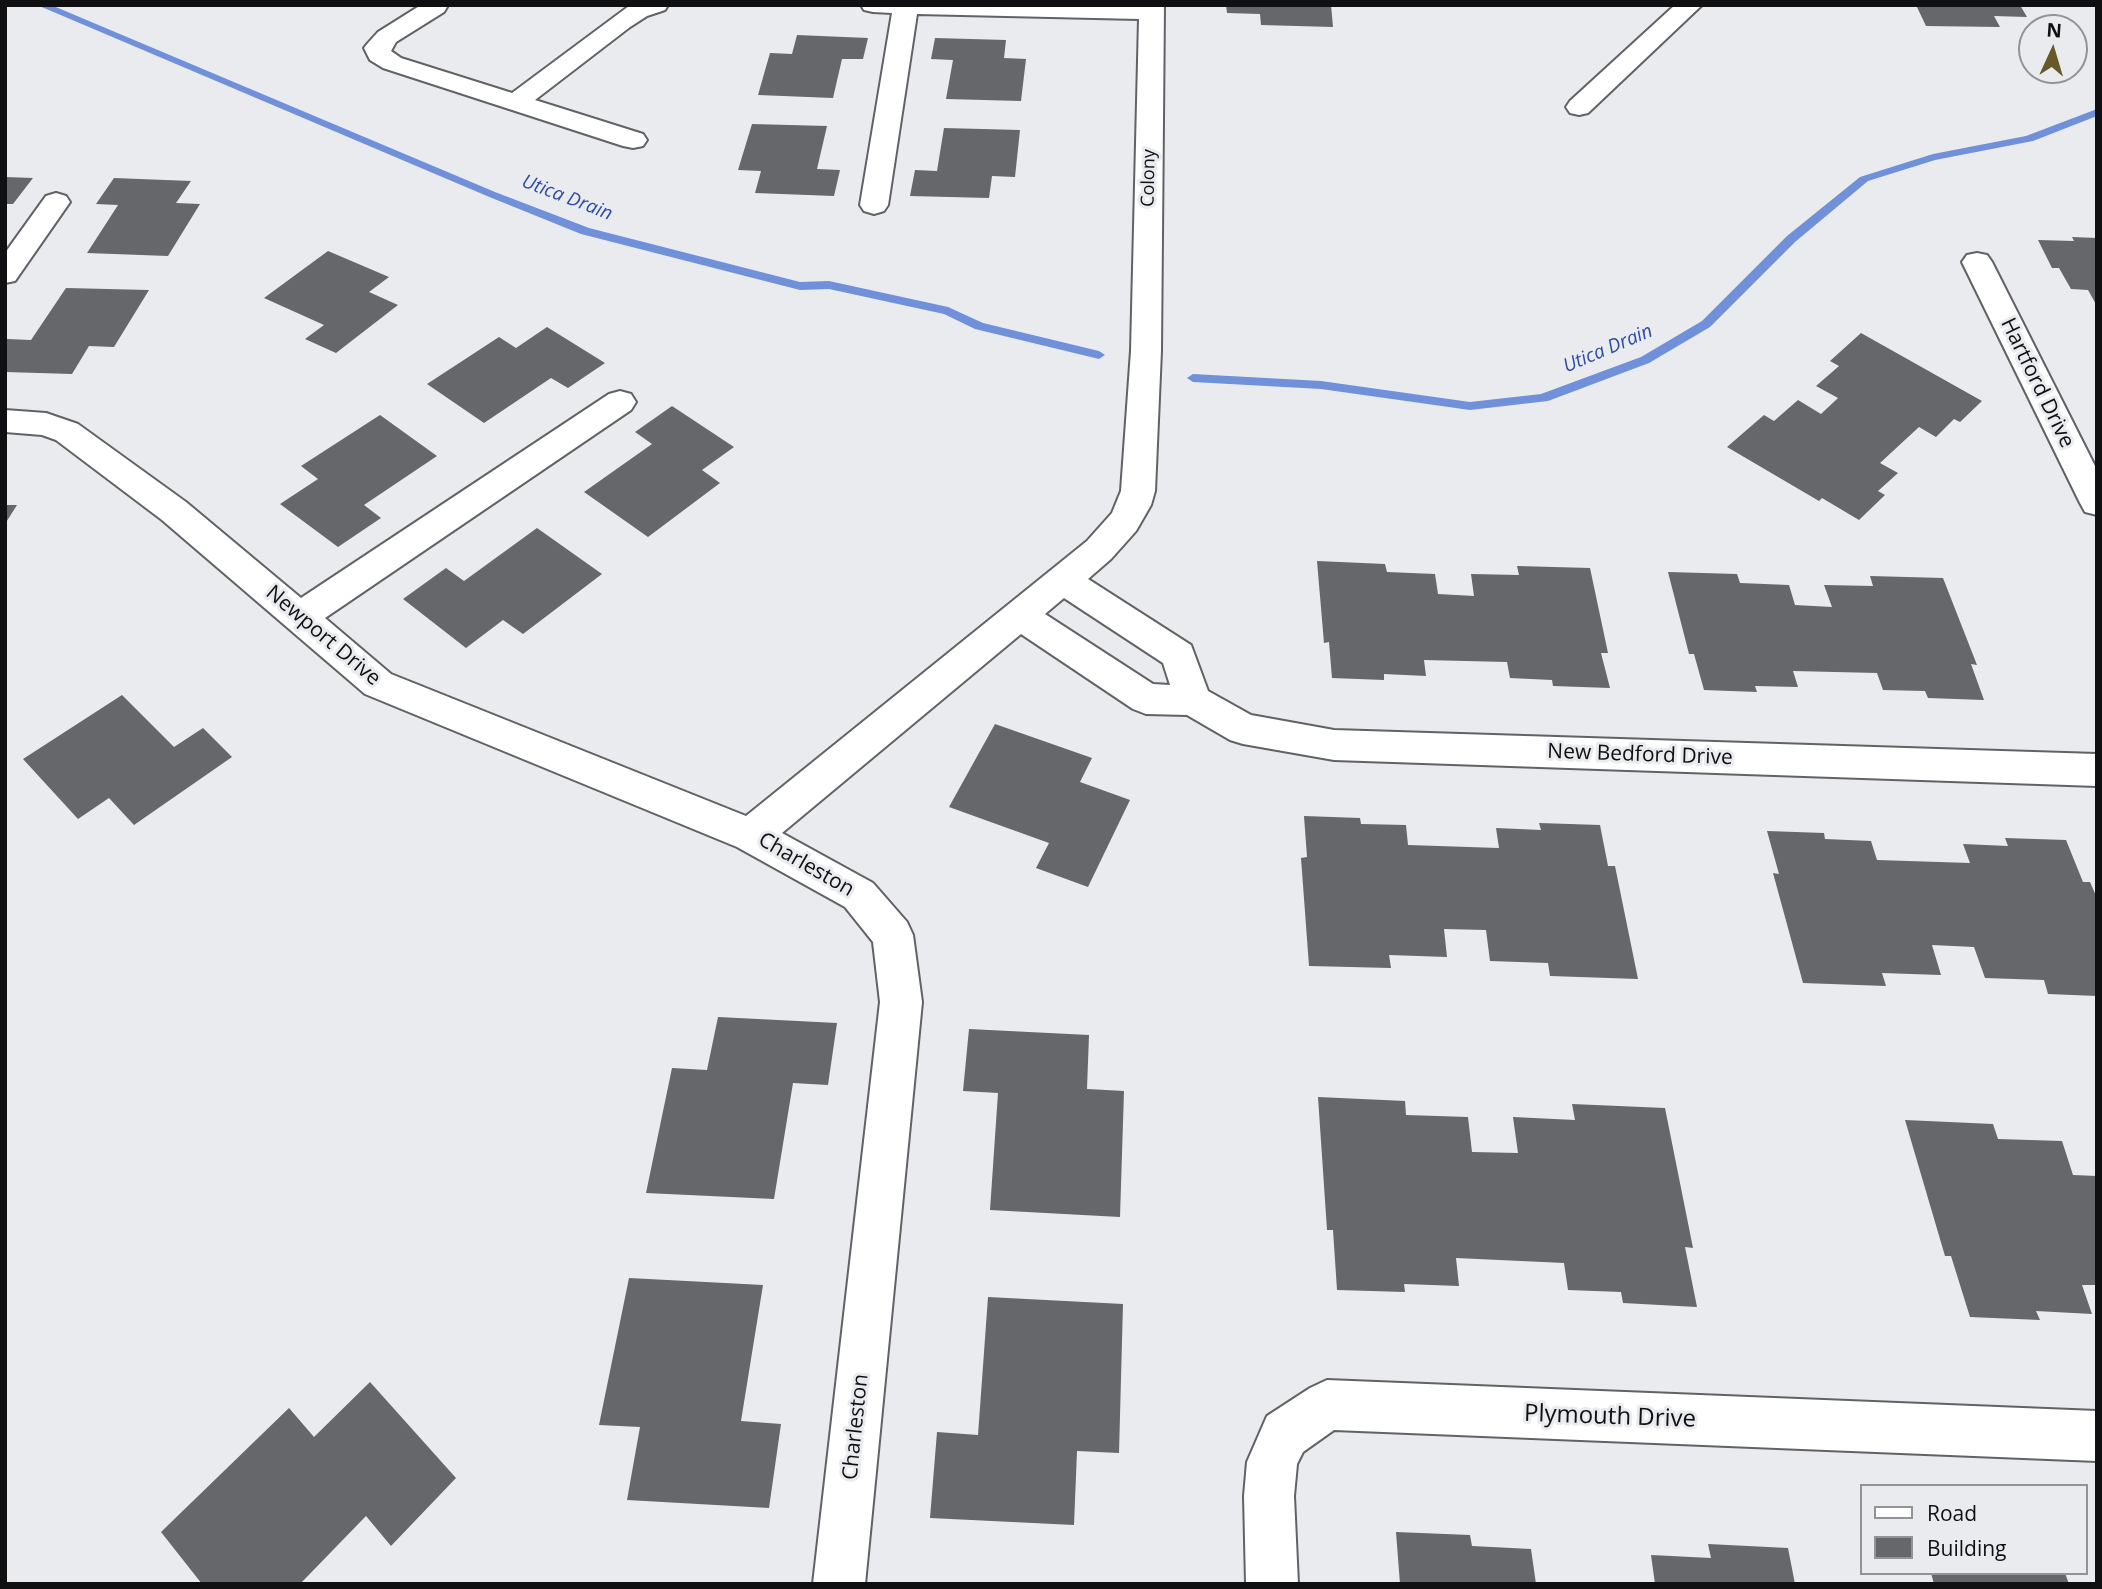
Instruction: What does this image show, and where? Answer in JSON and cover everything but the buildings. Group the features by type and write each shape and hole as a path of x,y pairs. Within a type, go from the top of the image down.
{"street":[{"path":"515,103 621,22 638,11 656,5"},
{"path":"873,5 1152,8"},
{"path":"1579,107 1690,5"},
{"path":"874,205 906,6"},
{"path":"435,7 387,37 377,48 379,55 392,63 633,140"},
{"name":"Colony","path":"1146,351 1152,8"},
{"path":"5,274 56,202"},
{"name":"Hartford Drive","path":"1977,262 2097,503"},
{"name":"Charleston","path":"839,1584 901,1002 893,935 859,895 751,835 1100,550 1124,522 1134,505 1138,491 1146,351"},
{"path":"300,618 621,402"},
{"name":"Newport Drive","path":"5,421 46,424 67,432 174,511 378,684 751,835"},
{"path":"1063,580 1178,655 1193,700"},
{"name":"New Bedford Drive","path":"1021,616 1146,699 1193,700 1243,729 1334,745 2097,770"},
{"name":"Plymouth Drive","path":"1272,1584 1269,1496 1272,1462 1285,1434 1327,1405 2097,1436"}],"waterway":[{"name":"Utica Drain","path":"42,5 585,231 800,286 829,285 948,311 979,326 1099,355"},
{"name":"Utica Drain","path":"1193,378 1321,385 1470,406 1543,398 1645,360 1706,324 1791,239 1864,179 1933,157 2029,139 2097,112"}]}
